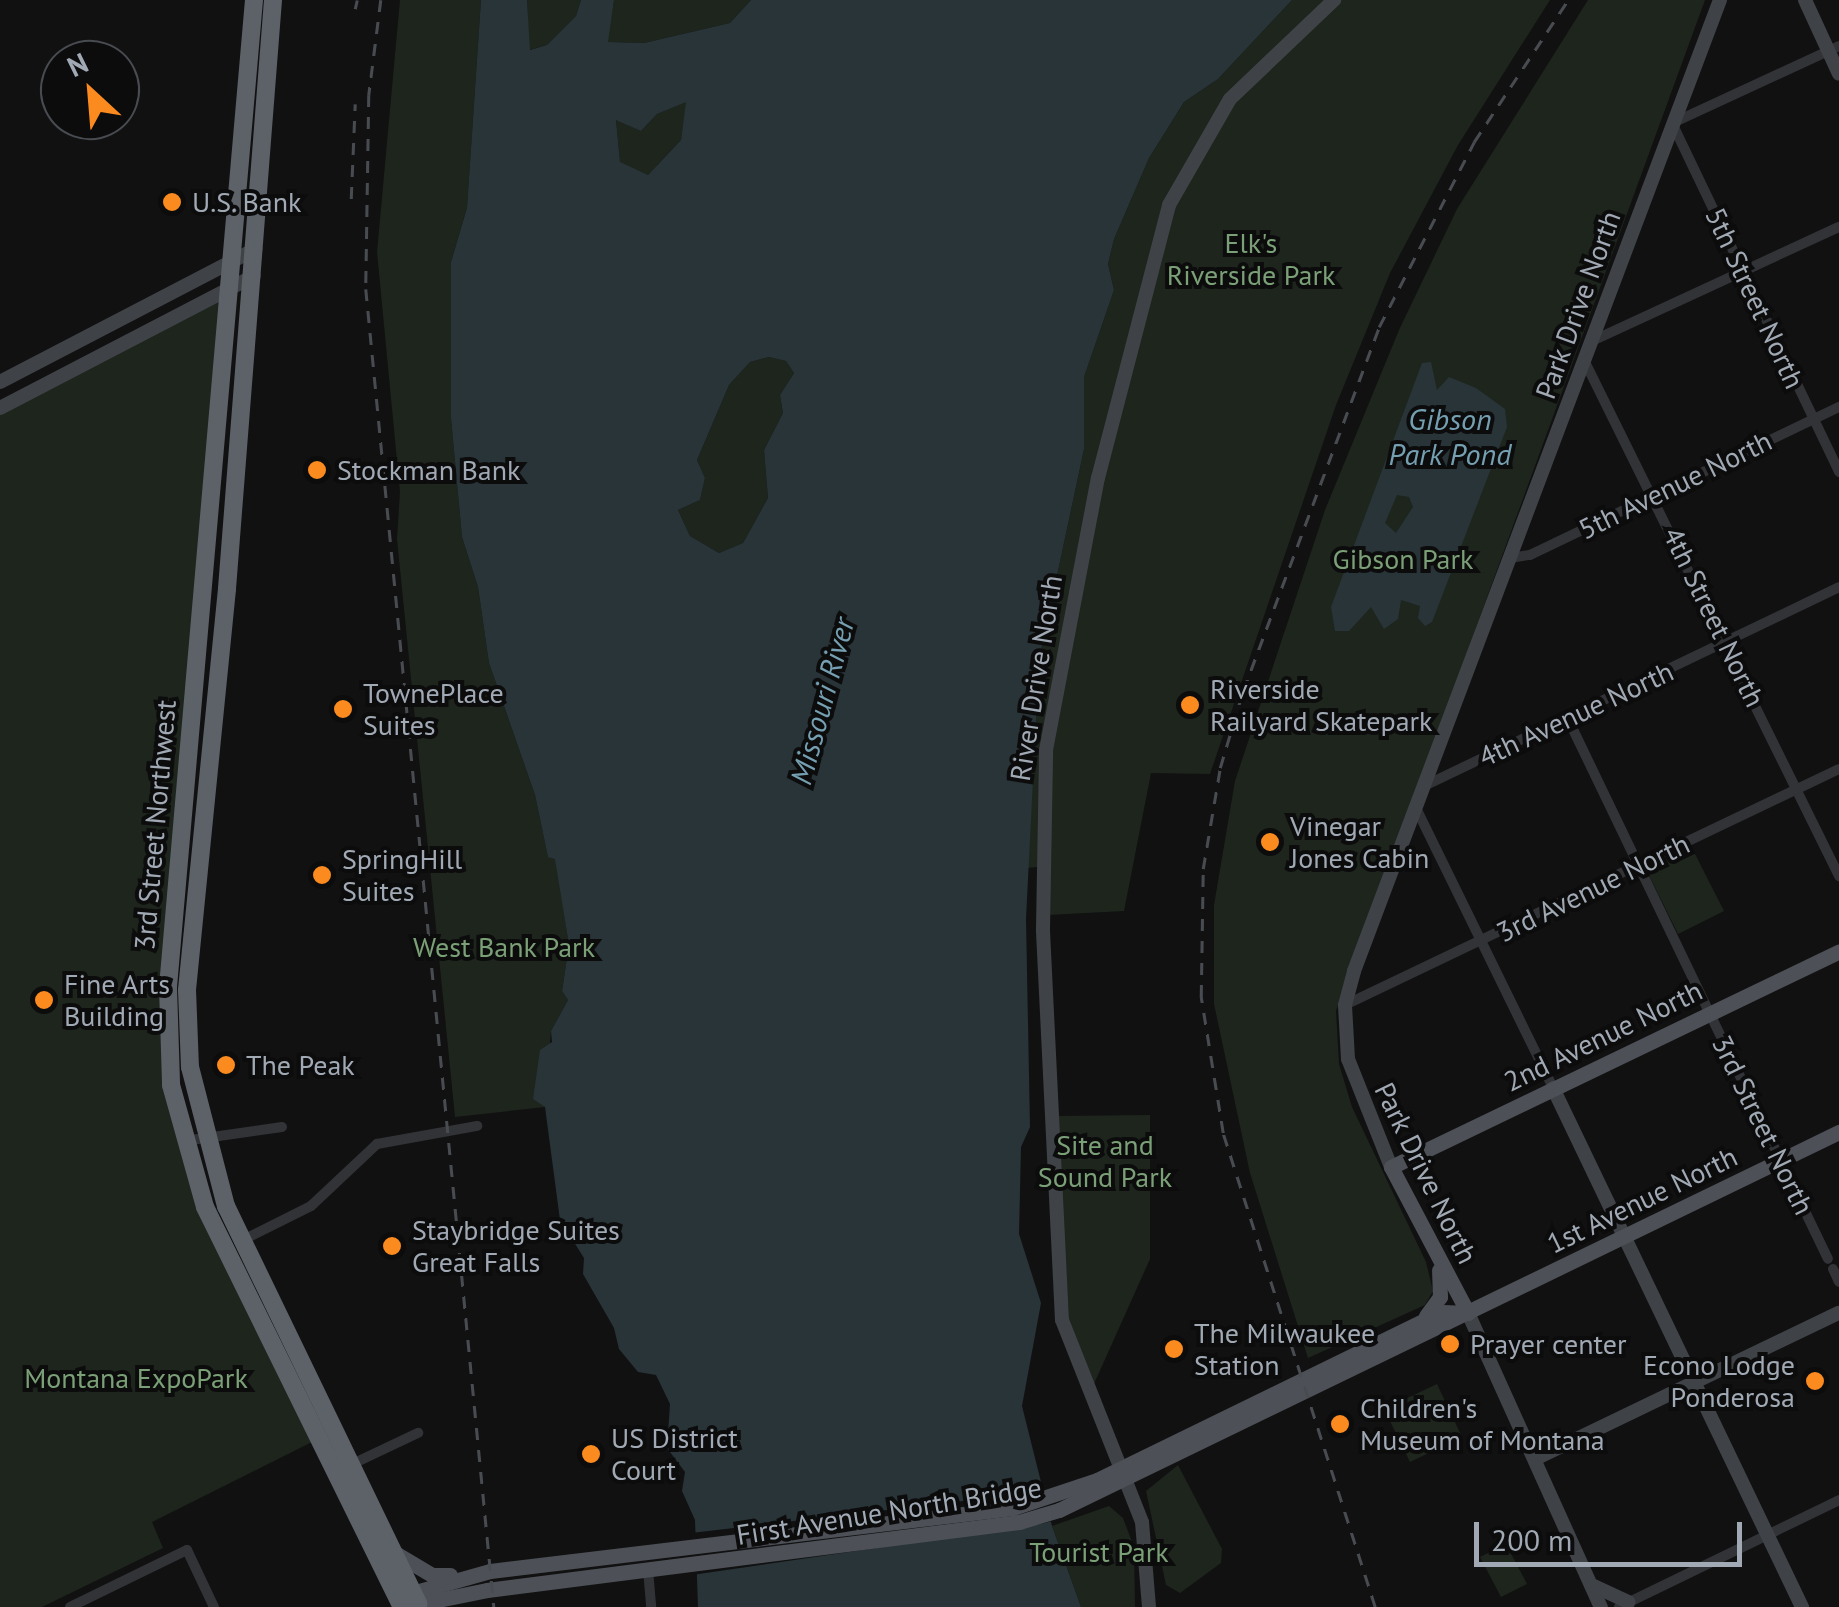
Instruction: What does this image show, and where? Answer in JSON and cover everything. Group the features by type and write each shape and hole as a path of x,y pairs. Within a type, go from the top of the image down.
{"highway":[{"name":"3rd Street Northwest","path":"254,0 168,987 172,1085 183,1141 223,1246 392,1550 406,1604"},
{"name":"3rd Street Northwest","path":"273,0 254,276 187,990 190,1067 203,1139 243,1241 406,1604"}],"main road":[{"name":"2nd Avenue North","path":"1390,1167 1839,951"},
{"name":"1st Avenue North","path":"1100,1487 1839,1132"},
{"name":"Park Drive North","path":"1390,1167 1468,1313"},
{"path":"1419,1322 1440,1298 1436,1254"},
{"name":"1st Avenue North","path":"1125,1476 1419,1322 1441,1312 1468,1313"},
{"name":"First Avenue North Bridge","path":"406,1604 1018,1522 1100,1487"},
{"name":"First Avenue North Bridge","path":"470,1575 1013,1508 1100,1487"},
{"path":"392,1550 432,1575 470,1575"},
{"path":"406,1604 470,1575"}],"street":[{"name":"River Drive North","path":"1149,1603 1149,1550 1125,1476 1080,1376 1062,1320 1043,898 1051,716 1130,338 1169,205 1230,99 1334,0"},
{"name":"Park Drive North","path":"1390,1167 1356,1094 1343,1034 1346,1005 1421,788 1720,0"},
{"path":"1805,0 1834,49 1839,74"},
{"path":"1672,124 1834,49"},
{"name":"5th Street North","path":"1672,124 1839,472"},
{"path":"1592,341 1839,226"},
{"path":"0,382 256,249"},
{"path":"0,408 254,276"},
{"name":"4th Street North","path":"1584,360 1655,494 1839,876"},
{"name":"5th Avenue North","path":"1510,558 1530,555 1839,406"},
{"name":"4th Avenue North","path":"1421,788 1839,587"},
{"name":"3rd Street North","path":"1568,720 1839,1282"},
{"name":"3rd Avenue North","path":"1346,1005 1839,769"},
{"path":"1415,806 1802,1607"},
{"path":"223,1246 243,1241 324,1196 377,1144 477,1126"},
{"path":"183,1141 282,1127"},
{"name":"Park Drive North","path":"1468,1313 1601,1607"},
{"path":"1535,1459 1839,1313"},
{"path":"343,1468 418,1433"},
{"path":"1594,1586 1624,1605 1839,1500"},
{"path":"70,1607 187,1550 214,1607"},
{"path":"648,1570 650,1607"}],"green space":[{"name":"West Bank Park","path":"400,0 481,0 467,208 451,262 451,418 462,537 478,587 489,663 535,795 548,856 556,859 569,945 562,991 568,1000 551,1031 545,1107 455,1117 397,539 400,492 377,252"},
{"path":"527,0 581,0 576,16 547,45 529,50"},
{"path":"614,0 751,0 730,23 644,43 607,42"},
{"name":"Elk's Riverside Park","path":"1292,0 1550,0 1458,145 1390,273 1336,405 1210,774 1151,773 1124,911 1048,915 1047,866 1027,868 1030,743 1039,660 1084,449 1084,377 1114,290 1108,264 1114,239 1149,158 1184,102 1218,79"},
{"name":"Gibson Park","path":"1588,0 1705,0 1336,1011 1339,1064 1352,1107 1426,1262 1433,1291 1425,1305 1308,1358 1250,1173 1214,1004 1214,905 1235,781 1325,510 1399,330 1457,209"},
{"path":"687,101 681,140 648,175 620,163 616,119 641,131 657,114"},
{"name":"Montana ExpoPark","path":"227,291 168,987 183,1141 318,1439 152,1522 163,1548 42,1607 0,1607 0,408"},
{"path":"769,357 786,361 794,373 780,395 783,413 764,450 768,498 743,543 719,553 690,536 678,510 700,500 705,478 697,460 729,385 750,362"},
{"path":"1691,846 1724,911 1678,934 1646,869"},
{"name":"Site and Sound Park","path":"1150,1115 1150,1259 1093,1386 1069,1319 1057,1116"},
{"path":"1437,1384 1462,1437 1410,1462 1384,1409"},
{"path":"1178,1465 1222,1549 1221,1563 1180,1593 1166,1585 1146,1491"},
{"name":"Tourist Park","path":"1109,1506 1123,1518 1134,1547 1135,1607 1081,1607 1052,1526"},
{"path":"1506,1544 1527,1584 1501,1597 1480,1557"}],"water":[{"name":"Missouri River","path":"481,0 527,0 530,50 547,45 576,16 581,0 614,0 608,42 644,43 730,23 751,0 1292,0 1218,79 1184,102 1149,158 1114,239 1108,264 1114,290 1084,377 1084,449 1039,660 1026,919 1030,1127 1021,1147 1019,1234 1041,1303 1022,1406 1052,1526 1081,1607 698,1607 695,1520 682,1491 685,1472 667,1448 670,1404 656,1375 638,1372 619,1349 614,1328 583,1274 584,1258 560,1220 545,1107 533,1099 540,1050 552,1042 551,1031 568,1000 562,991 569,945 555,859 548,857 535,795 489,663 478,587 462,537 451,418 451,262 467,208","holes":["686,102 681,140 648,175 620,162 616,120 641,131 657,114","769,357 786,361 794,373 780,395 783,413 764,450 768,498 743,543 719,553 690,536 678,510 700,500 705,478 697,460 729,385 750,362"]},
{"name":"Gibson Park Pond","path":"1431,362 1437,390 1449,377 1476,388 1505,409 1507,427 1432,622 1425,626 1418,618 1420,606 1401,600 1398,619 1384,629 1371,607 1349,631 1335,631 1331,607 1422,363","holes":["1397,495 1409,497 1413,507 1396,533 1385,523"]}],"pier":[{"path":"1050,1482 1056,1520 1041,1524 692,1575 691,1533 997,1497"}],"railway":[{"path":"355,9 357,0"},
{"path":"381,0 369,95 366,289 494,1607"},
{"path":"1375,1607 1223,1133 1201,997 1203,869 1220,768 1243,691 1379,327 1474,142 1568,0"},
{"path":"351,199 355,104"}],"place":[{"name":"U.S. Bank","path":"172,202"},
{"name":"Stockman Bank","path":"317,470"},
{"name":"Riverside Railyard Skatepark","path":"1190,705"},
{"name":"TownePlace Suites","path":"343,709"},
{"name":"Vinegar Jones Cabin","path":"1270,842"},
{"name":"SpringHill Suites","path":"322,875"},
{"name":"Fine Arts Building","path":"44,1000"},
{"name":"The Peak","path":"226,1065"},
{"name":"Staybridge Suites Great Falls","path":"392,1246"},
{"name":"Prayer center","path":"1450,1344"},
{"name":"The Milwaukee Station","path":"1174,1349"},
{"name":"Econo Lodge Ponderosa","path":"1815,1381"},
{"name":"Children's Museum of Montana","path":"1340,1424"},
{"name":"US District Court","path":"591,1454"}]}
